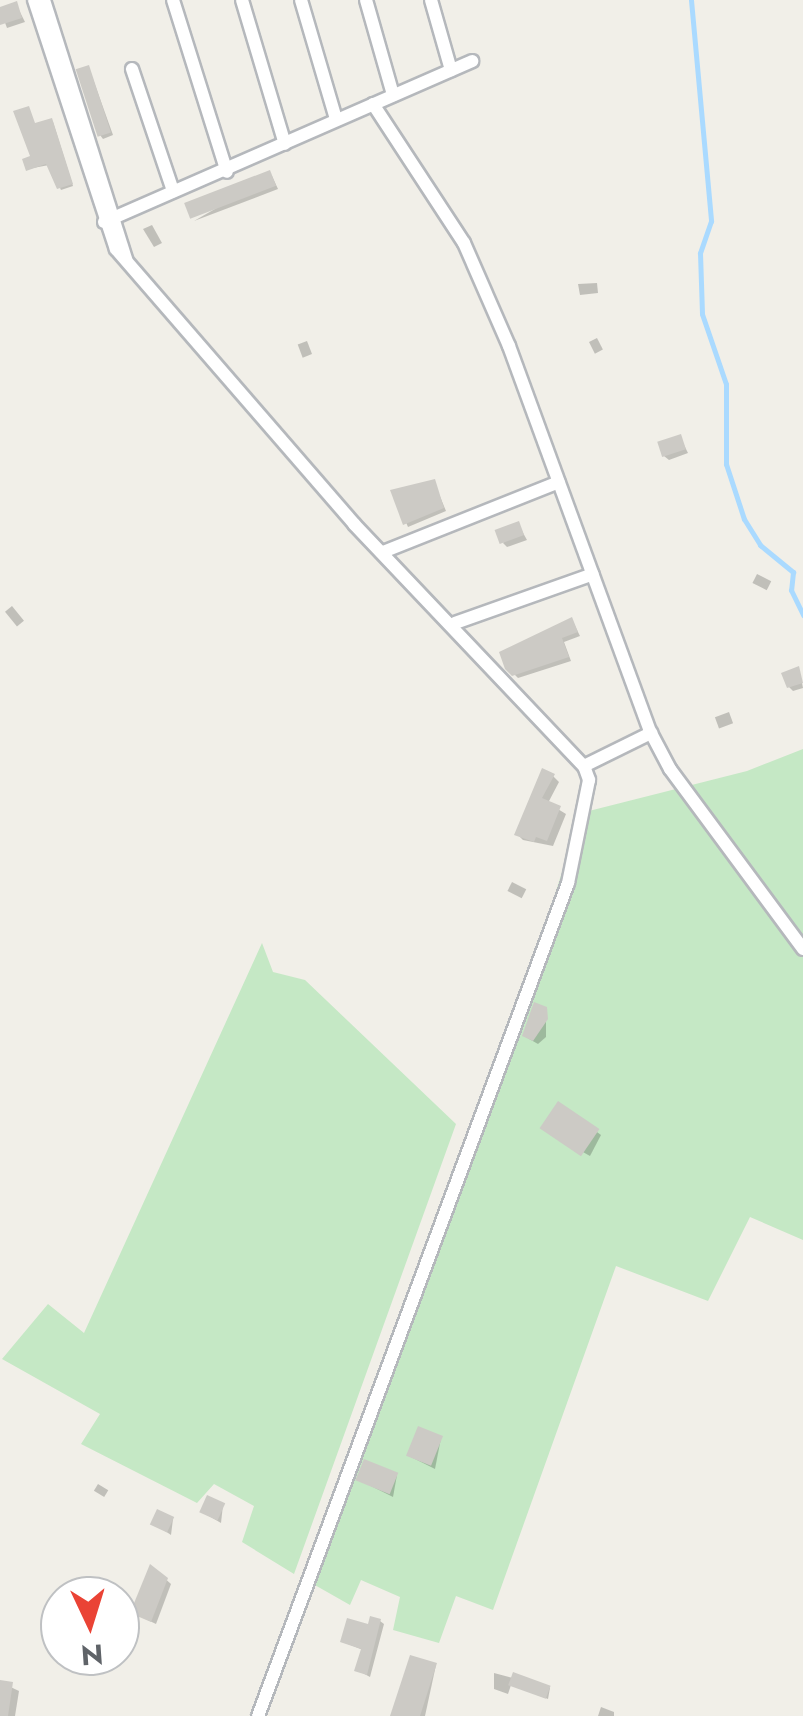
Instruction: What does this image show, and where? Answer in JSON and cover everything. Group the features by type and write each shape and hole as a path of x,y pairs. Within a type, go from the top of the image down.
{"street":[{"path":"34,0 126,259 156,300 382,552 455,623 584,766 588,798 568,883 258,1716"},
{"path":"44,0 109,220"},
{"path":"173,0 226,172"},
{"path":"242,0 286,144"},
{"path":"300,0 336,119"},
{"path":"366,0 394,95"},
{"path":"431,0 451,70"},
{"path":"109,220 472,61"},
{"path":"132,69 173,191"},
{"path":"373,104 464,243 559,482 652,733 670,768 803,949"},
{"path":"382,552 559,482"},
{"path":"455,623 593,574"},
{"path":"584,766 652,733"}],"green space":[{"path":"803,749 803,1240 750,1217 708,1301 616,1266 493,1610 456,1596 439,1643 393,1630 400,1597 361,1580 350,1605 306,1580 528,978 581,813 747,771"},
{"path":"262,943 273,972 305,980 456,1124 294,1574 242,1542 254,1506 214,1484 197,1503 81,1444 100,1414 2,1359 48,1304 84,1333"}],"building":[{"path":"17,1 22,18 0,25 0,7"},
{"path":"89,65 111,133 98,137 76,69"},
{"path":"29,106 35,123 52,118 73,184 57,189 46,164 26,171 22,159 30,156 13,111"},
{"path":"270,170 276,186 190,219 184,203"},
{"path":"681,434 686,449 662,457 657,442"},
{"path":"435,479 444,508 403,525 390,490"},
{"path":"519,521 524,535 500,544 495,530"},
{"path":"572,617 578,632 562,638 569,657 512,676 505,669 499,652"},
{"path":"799,666 803,683 787,688 781,673"},
{"path":"542,768 555,774 542,798 561,806 547,841 536,837 534,842 514,835"},
{"path":"534,1002 547,1007 548,1019 533,1041 522,1036"},
{"path":"558,1101 599,1129 581,1156 540,1128"},
{"path":"418,1426 443,1436 431,1466 406,1456"},
{"path":"364,1459 398,1473 390,1494 355,1480"},
{"path":"207,1495 225,1503 218,1520 199,1512"},
{"path":"157,1509 174,1517 167,1532 150,1524"},
{"path":"150,1564 168,1578 151,1622 140,1617 140,1588"},
{"path":"370,1616 381,1619 367,1675 354,1671 361,1649 340,1642 347,1618 368,1624"},
{"path":"410,1655 437,1663 420,1716 390,1716"},
{"path":"513,1672 551,1686 546,1699 508,1685"},
{"path":"0,1680 13,1682 8,1716 0,1716"}],"waterway":[{"path":"691,0 711,221 700,253 702,314 726,384 726,464 744,519 760,545 793,572 791,590 803,615"}]}
